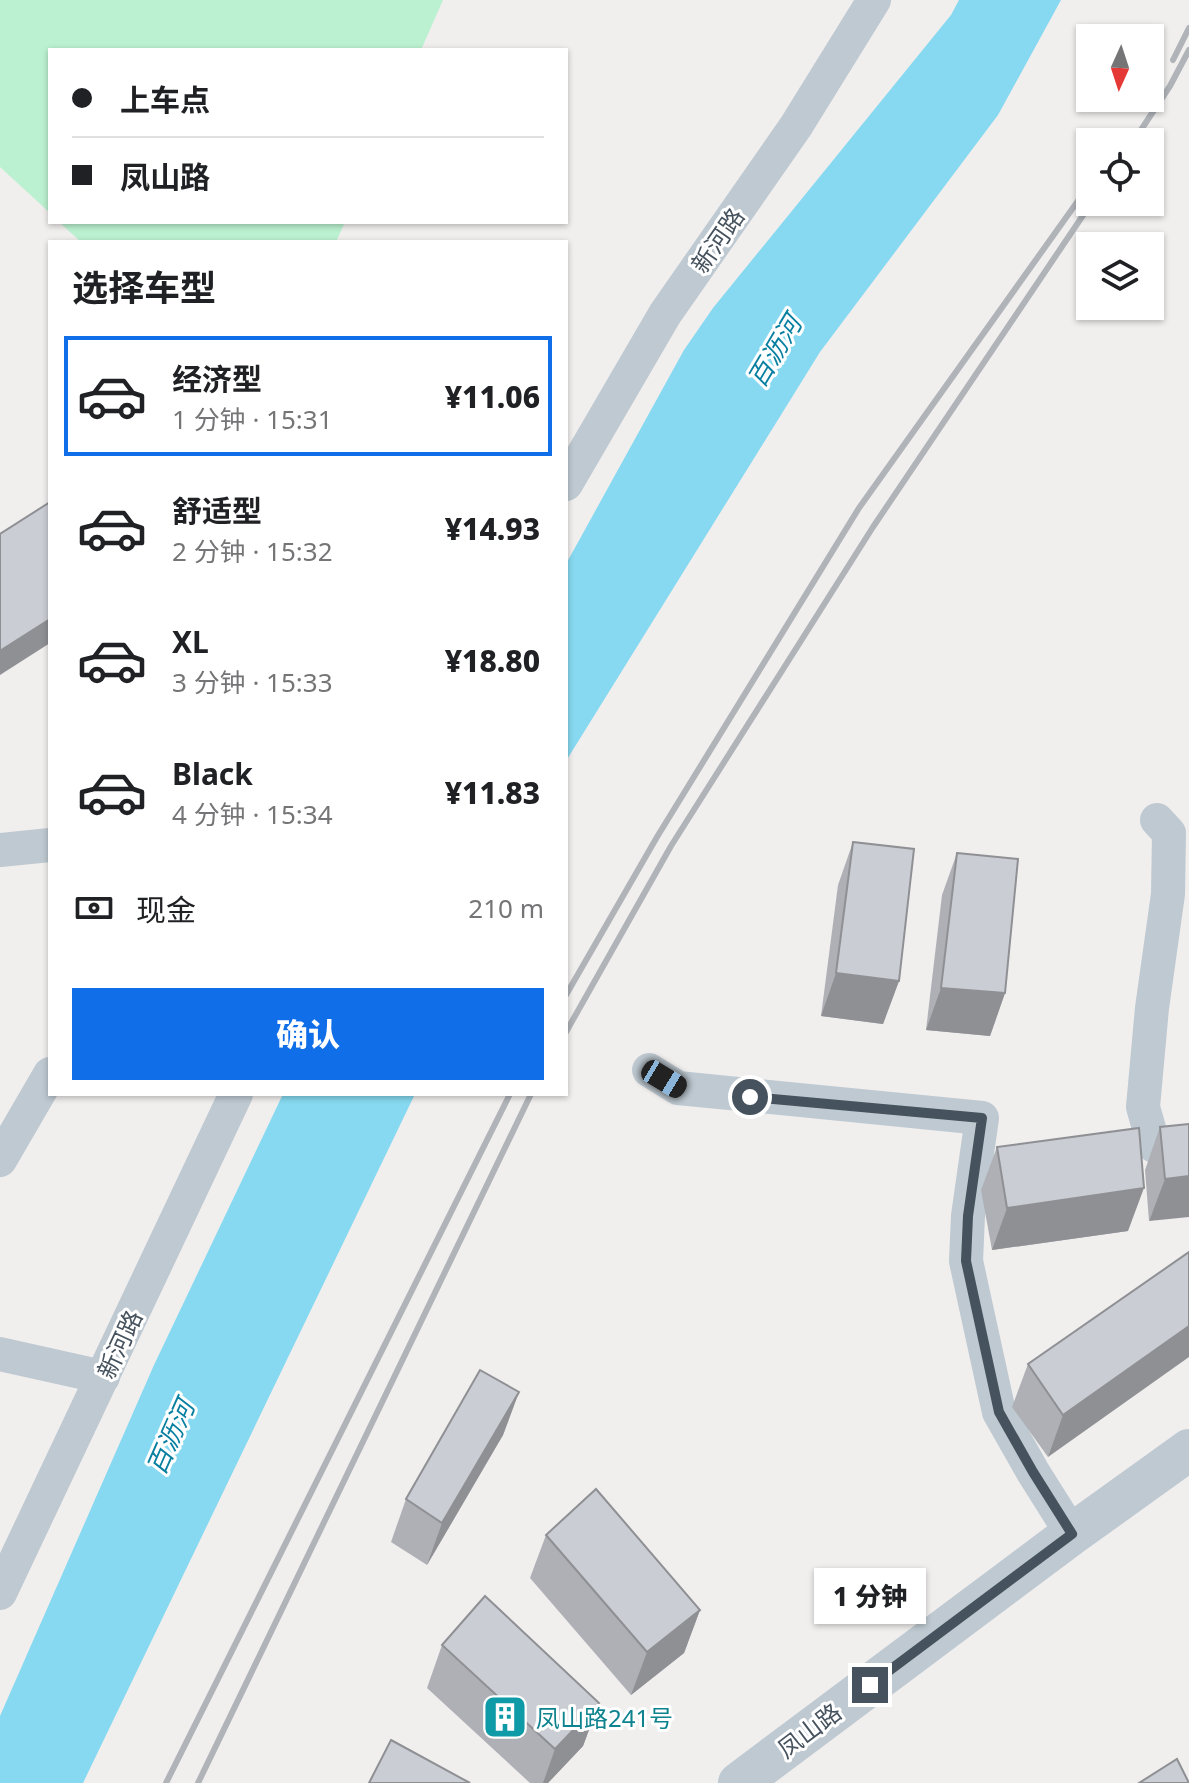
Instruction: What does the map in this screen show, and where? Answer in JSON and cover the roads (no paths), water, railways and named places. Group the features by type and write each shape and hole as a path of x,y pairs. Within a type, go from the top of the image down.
{"street":[{"name":"新河路","path":"568,481 665,314 796,126 874,0"},
{"path":"1157,820 1169,833 1168,894 1152,1008 1141,1150 1189,1134"},
{"path":"0,850 48,845"},
{"path":"649,1070 678,1088 982,1118 968,1216 966,1261 999,1412 1072,1534"},
{"path":"0,1160 48,1077"},
{"name":"新河路","path":"0,1593 235,1096"},
{"path":"0,1354 103,1377"},
{"name":"凤山路","path":"739,1783 1189,1450"}],"water":[{"name":"百沥河","path":"959,0 1061,0 998,115 820,352 568,758 568,560 684,350 713,308 951,15"},
{"name":"百沥河","path":"282,1096 414,1096 83,1783 0,1783 0,1716 154,1365"}],"railway":[{"path":"1173,60 1189,28"},
{"path":"1142,128 1189,50"},
{"path":"568,992 657,837 859,508 1076,204"},
{"path":"568,1028 671,846 873,527 1083,216"},
{"path":"166,1783 509,1096"},
{"path":"198,1783 530,1096"}],"place":[{"name":"凤山路241号","path":"505,1717"}]}
